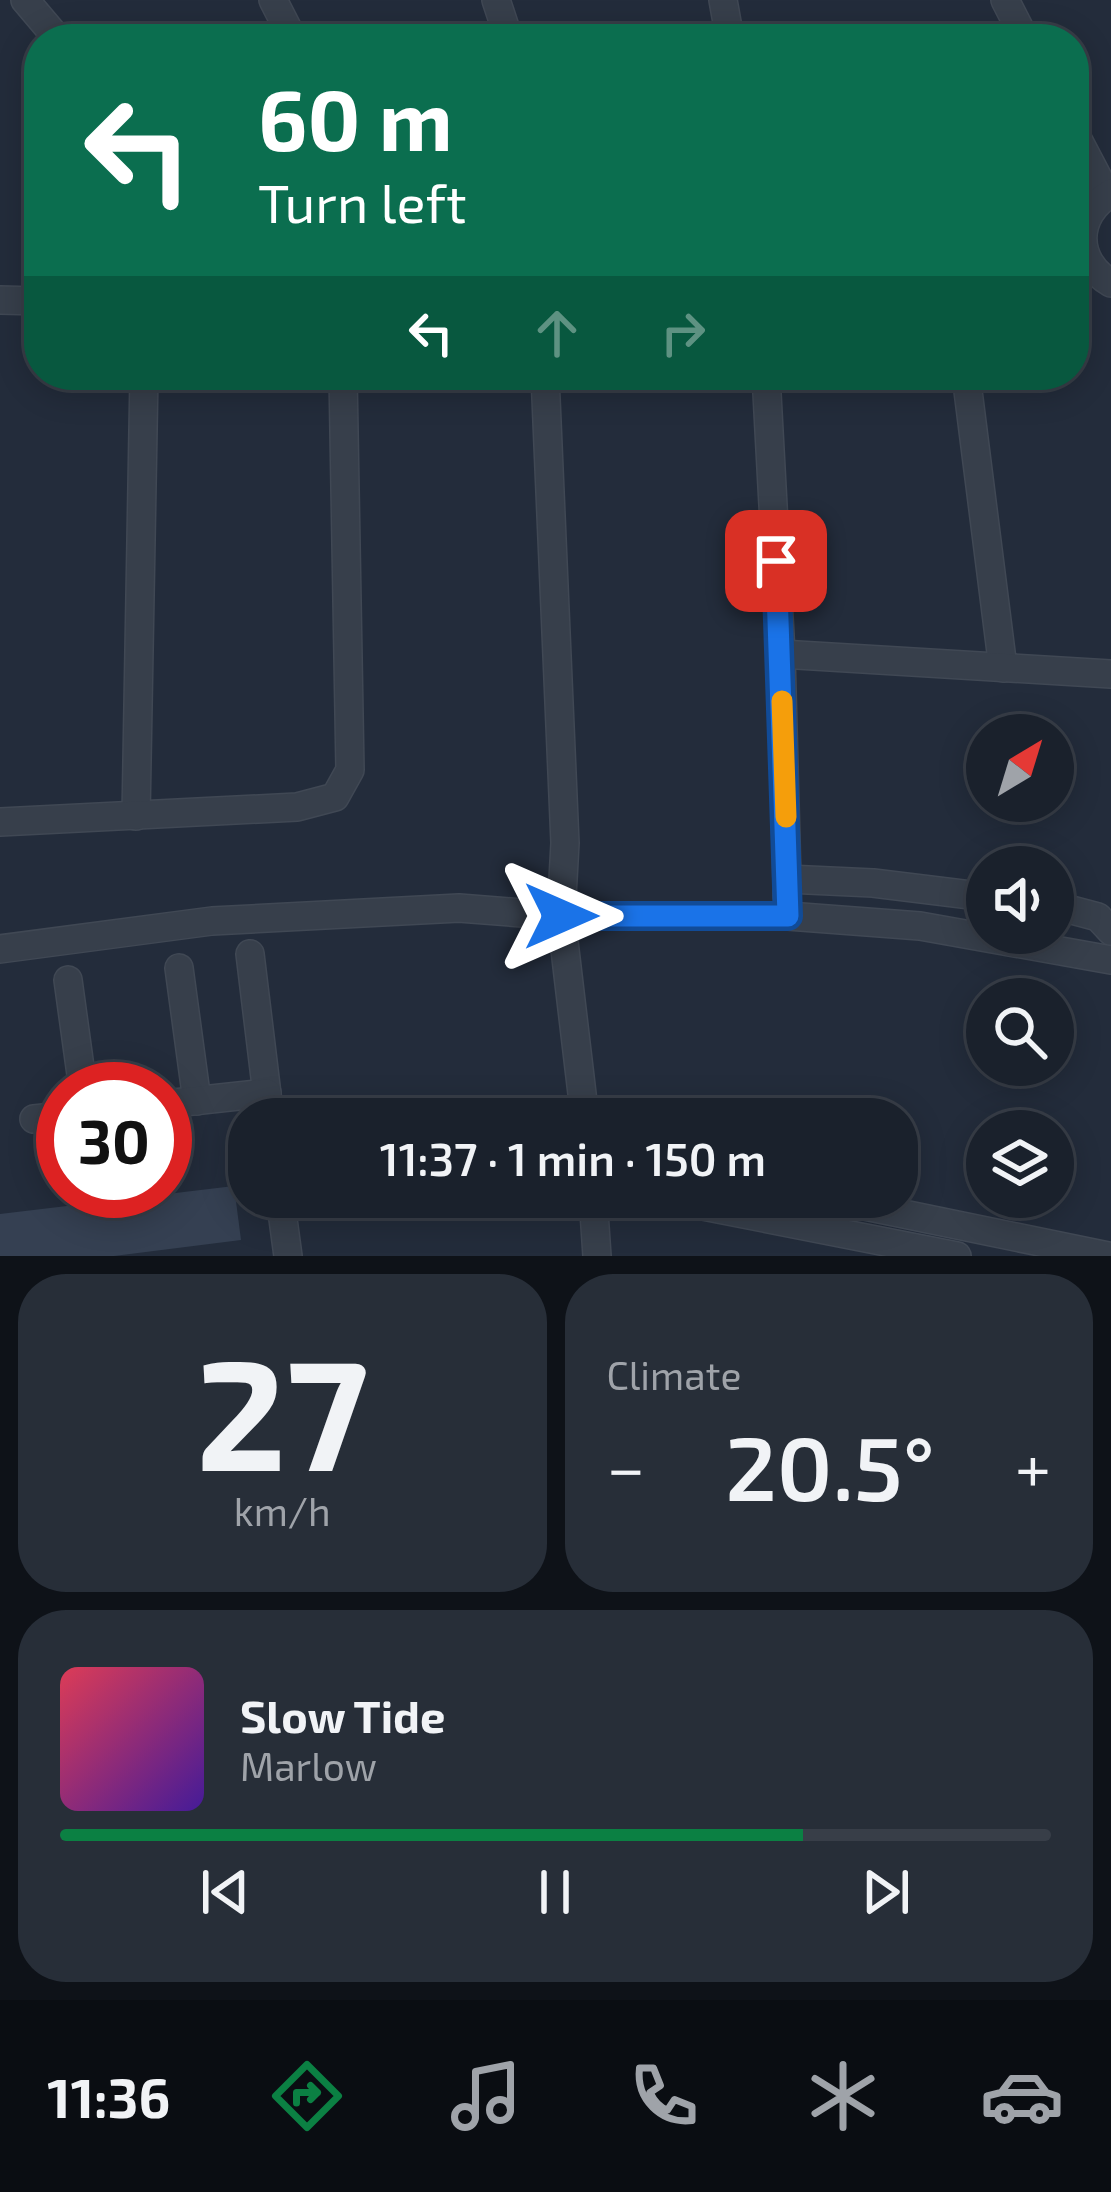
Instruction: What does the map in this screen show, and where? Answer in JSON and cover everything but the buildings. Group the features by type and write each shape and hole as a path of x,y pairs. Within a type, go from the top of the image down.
{"street":[{"path":"25,0 45,24"},
{"path":"1089,159 1109,194"},
{"path":"136,816 144,390"},
{"path":"0,822 297,807 335,797 350,770 343,390"},
{"path":"546,390 565,843 561,916 582,1098"},
{"path":"767,390 782,654 788,916"},
{"path":"968,390 1003,668"},
{"path":"782,654 1111,674"},
{"path":"787,879 966,894"},
{"path":"0,950 212,921 459,908 561,916 788,916 920,926 1111,960"},
{"path":"1074,911 1098,917 1111,931"},
{"path":"250,953 267,1098"},
{"path":"179,968 196,1101"},
{"path":"68,980 79,1062"},
{"path":"192,1101 228,1103"},
{"path":"918,1217 1108,1256"},
{"path":"283,1218 288,1256"},
{"path":"594,1218 597,1256"},
{"path":"777,1218 957,1256"}],"slow traffic":[{"path":"782,701 786,817"}],"route":[{"path":"561,916 788,916 776,561"}]}
